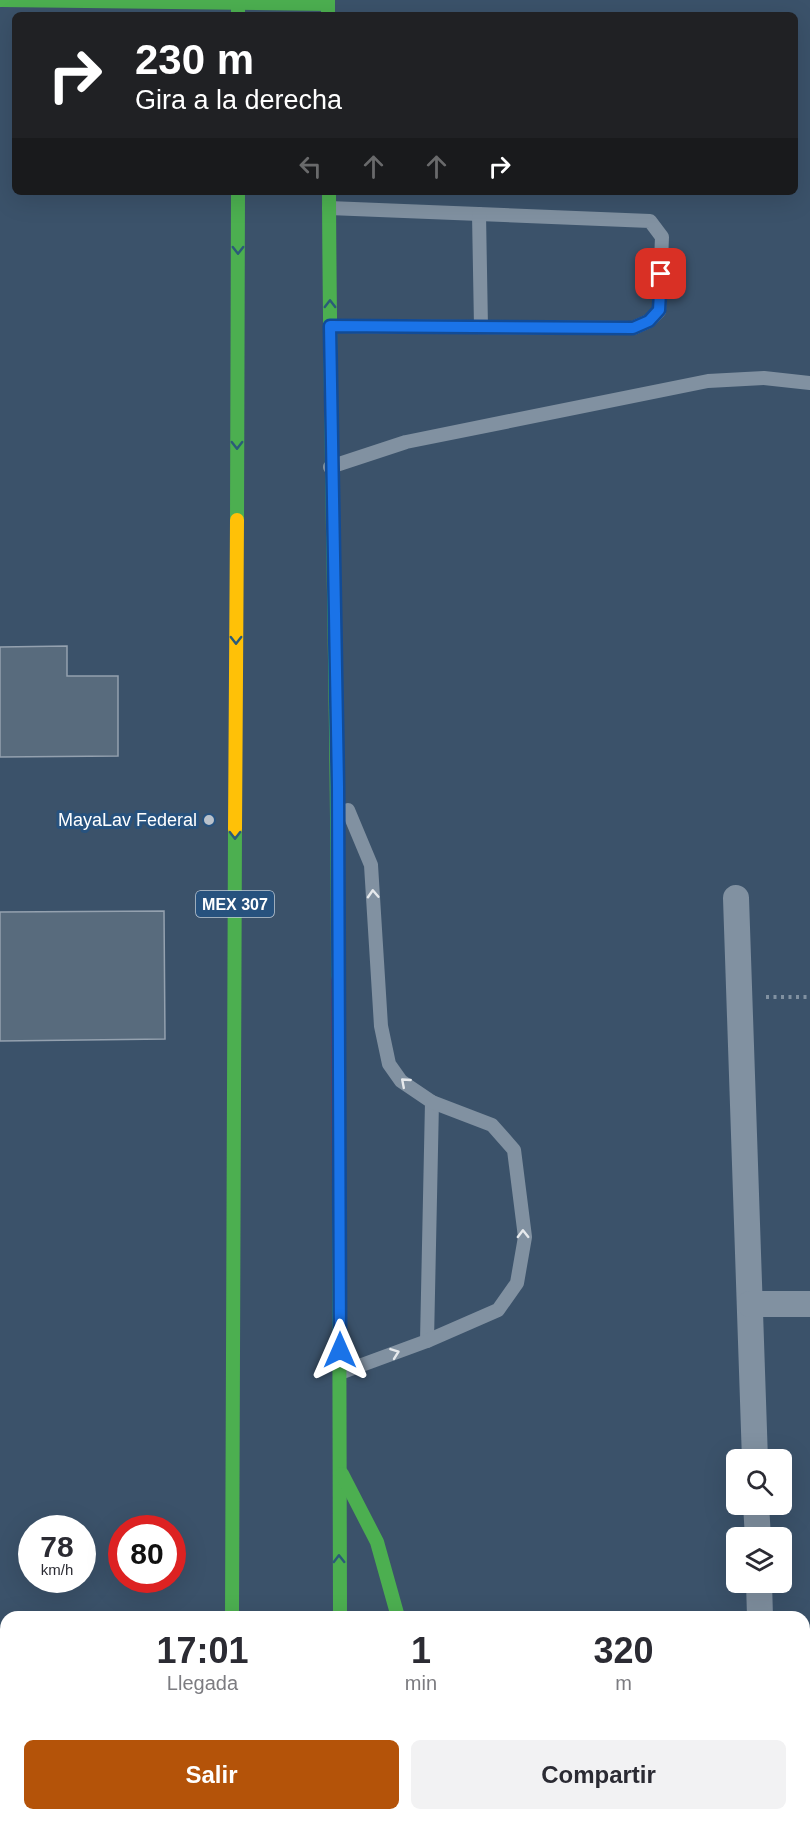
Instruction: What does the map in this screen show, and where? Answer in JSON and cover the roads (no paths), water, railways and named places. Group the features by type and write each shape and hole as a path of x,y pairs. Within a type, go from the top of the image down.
{"main road":[{"path":"0,0 108,8 328,6"},
{"name":"MEX 307","path":"232,1611 238,195"},
{"path":"329,195 330,467 338,786 340,1611"},
{"path":"338,1467 377,1542 396,1611"}],"street":[{"path":"736,898 755,1449"},
{"path":"750,1304 810,1304"},
{"path":"759,1593 760,1611"}],"lane":[{"path":"329,208 650,221 662,237 659,310 649,321 633,328 330,326"},
{"path":"479,214 480,327"},
{"path":"330,467 406,442 708,381 764,378 810,383"},
{"path":"338,786 371,865 381,1026 389,1064 401,1081 432,1102 492,1125 514,1150 525,1237 517,1283 498,1310 427,1341 340,1373"},
{"path":"427,1341 432,1102"}],"place":[{"name":"MayaLav Federal","path":"209,820"}]}
